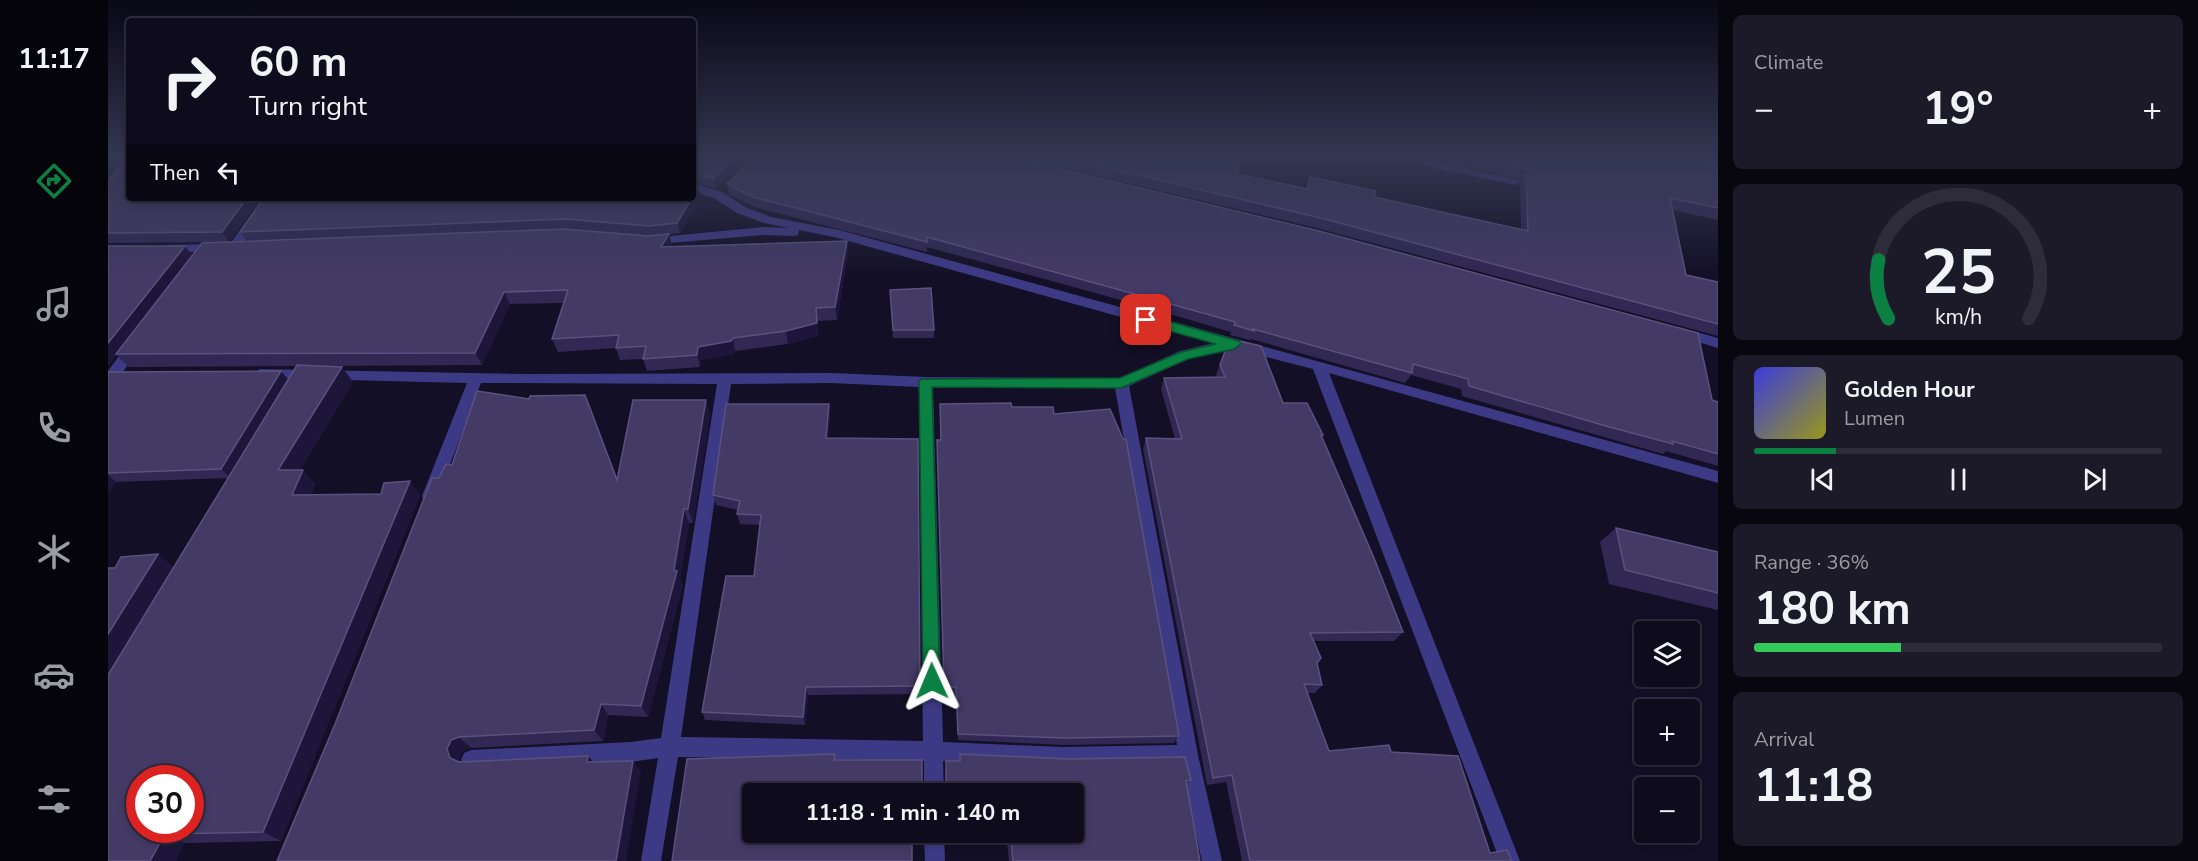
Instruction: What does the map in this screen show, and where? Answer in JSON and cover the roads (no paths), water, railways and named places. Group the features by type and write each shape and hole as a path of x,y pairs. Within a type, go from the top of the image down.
{"street":[{"path":"727,196 741,210 768,219 835,233 1234,344 1319,364 1718,477"},
{"path":"152,249 203,254 240,247 267,201"},
{"path":"640,241 652,243 763,231 835,233"},
{"path":"1660,327 1718,343"},
{"path":"110,376 143,334"},
{"path":"244,373 476,378 831,378 926,382 1121,383 1185,355 1234,344"},
{"path":"1319,364 1510,861"},
{"path":"110,376 138,372"},
{"path":"291,394 303,373"},
{"path":"424,512 476,378"},
{"path":"651,861 725,378"},
{"path":"926,382 934,783"},
{"path":"1121,383 1188,755 1212,861"},
{"path":"471,760 631,752 670,747 933,751 1063,757 1188,755"},
{"path":"934,843 935,861"}]}
